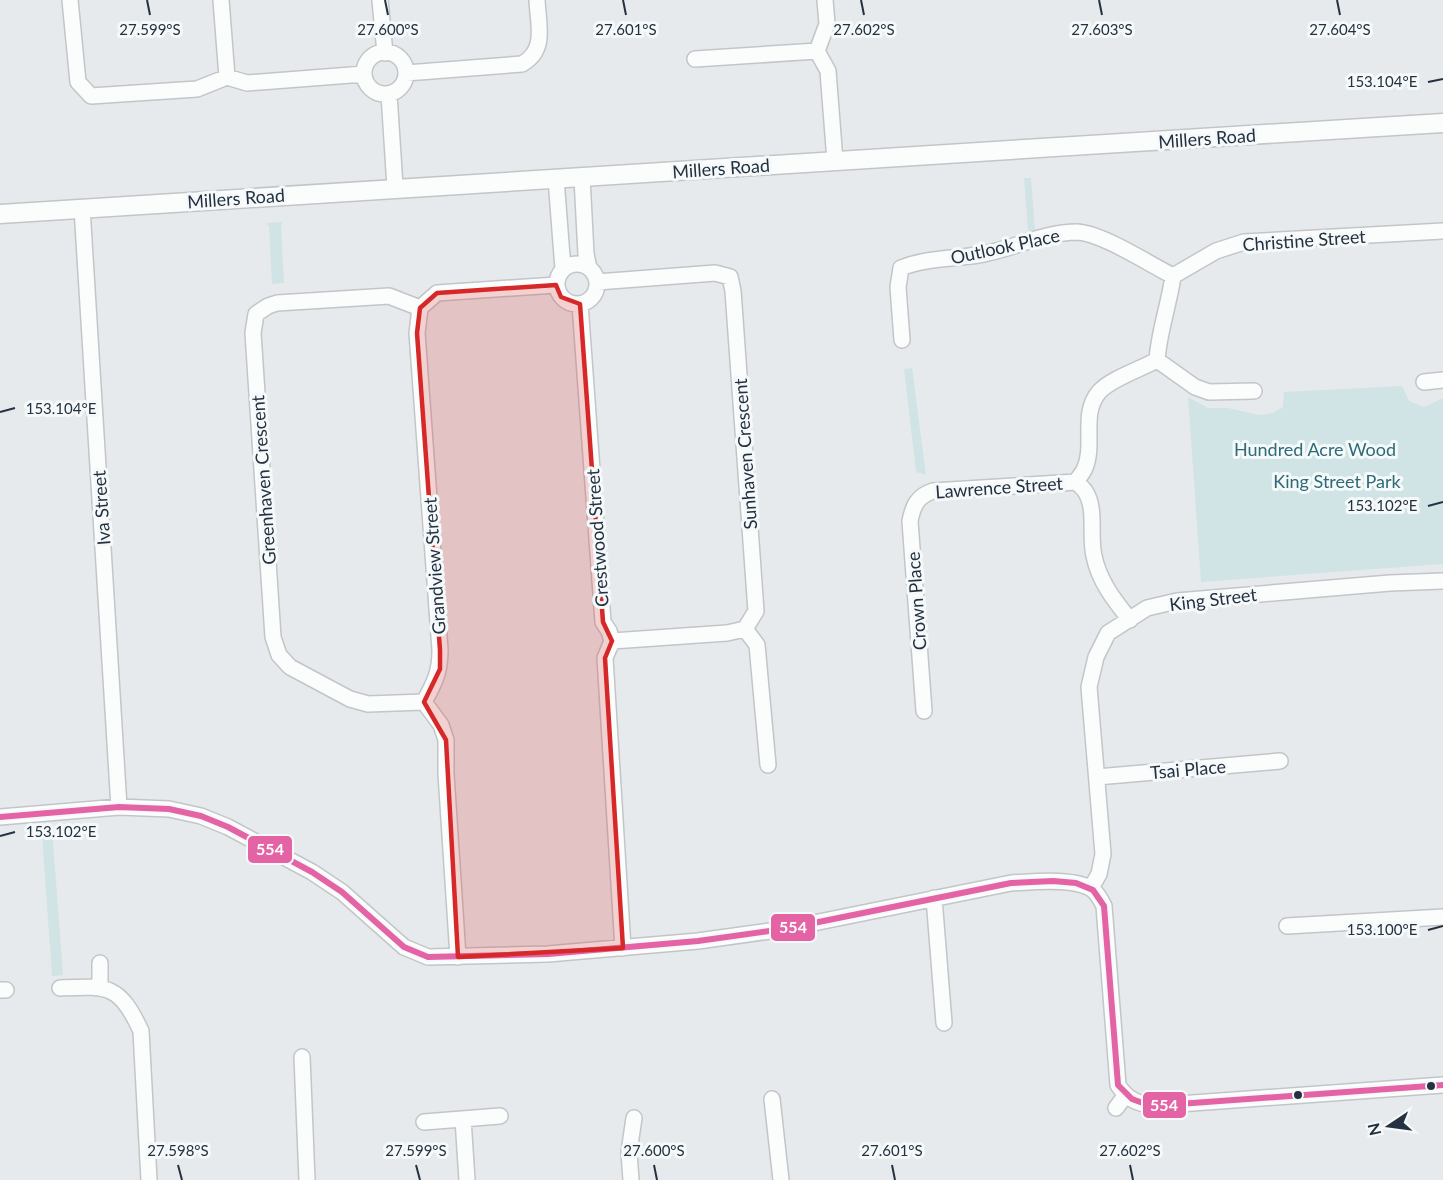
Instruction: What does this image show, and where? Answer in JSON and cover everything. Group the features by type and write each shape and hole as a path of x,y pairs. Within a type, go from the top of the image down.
{"street":[{"path":"69,0 78,82 91,96 197,89 227,77 247,83 364,74"},
{"path":"221,0 227,77"},
{"path":"380,0 385,53"},
{"path":"406,73 522,64 531,59 538,50 540,40 537,0"},
{"path":"825,0 827,24 817,51 828,71 835,161"},
{"path":"695,59 817,51"},
{"path":"385,53 402,61 406,73 401,87 389,94 382,94 369,87 364,74 372,57 385,53"},
{"path":"389,94 395,187"},
{"name":"Millers Road","path":"0,214 395,187 582,178 1443,123"},
{"path":"556,178 563,269"},
{"path":"582,178 586,254 589,268 597,282 591,299 580,304 573,304 561,297 556,285 559,273 576,264 589,268"},
{"name":"Iva Street","path":"82,208 119,807"},
{"name":"Christine Street","path":"1173,276 1216,251 1244,242 1443,231"},
{"name":"Outlook Place","path":"902,340 898,288 901,268 916,262 980,255 1057,234 1078,232 1096,237 1173,276"},
{"name":"Sunhaven Crescent","path":"597,282 715,273 730,277 734,291 756,611 745,629"},
{"path":"1157,360 1158,338 1173,276"},
{"path":"420,308 437,293 556,285"},
{"name":"Greenhaven Crescent","path":"420,308 389,296 277,303 256,314 253,333 273,638 279,655 290,667 350,699 368,704 424,702"},
{"name":"Crestwood Street","path":"580,304 603,622 612,641"},
{"name":"Grandview Street","path":"420,308 417,333 440,650 440,669 436,682 424,702"},
{"path":"1157,360 1195,387 1209,392 1254,391"},
{"path":"1130,620 1110,595 1100,576 1093,555 1089,502 1086,492 1076,482 1084,470 1089,451 1090,410 1099,392 1117,380 1157,360"},
{"path":"1424,382 1443,380"},
{"name":"Lawrence Street","path":"924,494 933,491 1076,482"},
{"name":"Crown Place","path":"924,494 914,505 910,521 924,711"},
{"name":"King Street","path":"1091,888 1099,874 1103,854 1089,687 1095,657 1108,633 1147,609 1178,601 1379,584 1443,581"},
{"path":"623,948 605,658 612,641 727,633 745,629 757,645 768,765"},
{"path":"424,702 441,725 446,740 446,774 458,957"},
{"name":"Tsai Place","path":"1097,777 1280,761"},
{"path":"0,817 119,807 169,809 201,816 228,827 312,872 342,892 411,951 428,957 548,954 698,941 763,932 1011,883 1073,883 1091,888 1104,906 1120,1102 1136,1102 1151,1106 1443,1085"},
{"path":"934,898 944,1023"},
{"path":"1287,926 1443,917"},
{"path":"100,963 100,987"},
{"path":"60,988 100,987 117,994 131,1011 141,1031 149,1180"},
{"path":"302,1057 307,1180"},
{"path":"772,1099 781,1180"},
{"path":"424,1122 500,1116"},
{"path":"631,1180 629,1152 634,1118"},
{"path":"463,1119 468,1180"}],"highlighted area":[{"path":"556,285 561,297 580,304 603,622 612,641 605,658 623,948 458,957 446,740 424,702 440,669 440,650 417,333 420,308 437,293"}],"green space":[{"path":"1024,178 1031,178 1035,231 1028,231"},
{"path":"283,222 281,225 284,283 272,284 269,226 266,223"},
{"path":"912,368 926,475 916,472 904,369"},
{"name":"King Street Park","path":"1402,386 1409,401 1424,407 1443,398 1443,564 1201,582 1188,397 1208,408 1228,408 1259,415 1273,413 1283,407 1284,392"},
{"path":"59,833 53,841 63,975 52,976 42,835"}],"transit line":[{"name":"554","path":"0,817 119,807 169,809 201,816 228,827 312,872 342,892 404,947 428,957 548,954 698,941 784,929 1011,883 1053,881 1076,883 1093,890 1104,906 1118,1085 1132,1099 1151,1106 1443,1085"}],"park label":[{"name":"Hundred Acre Wood","path":"1315,449"}]}
